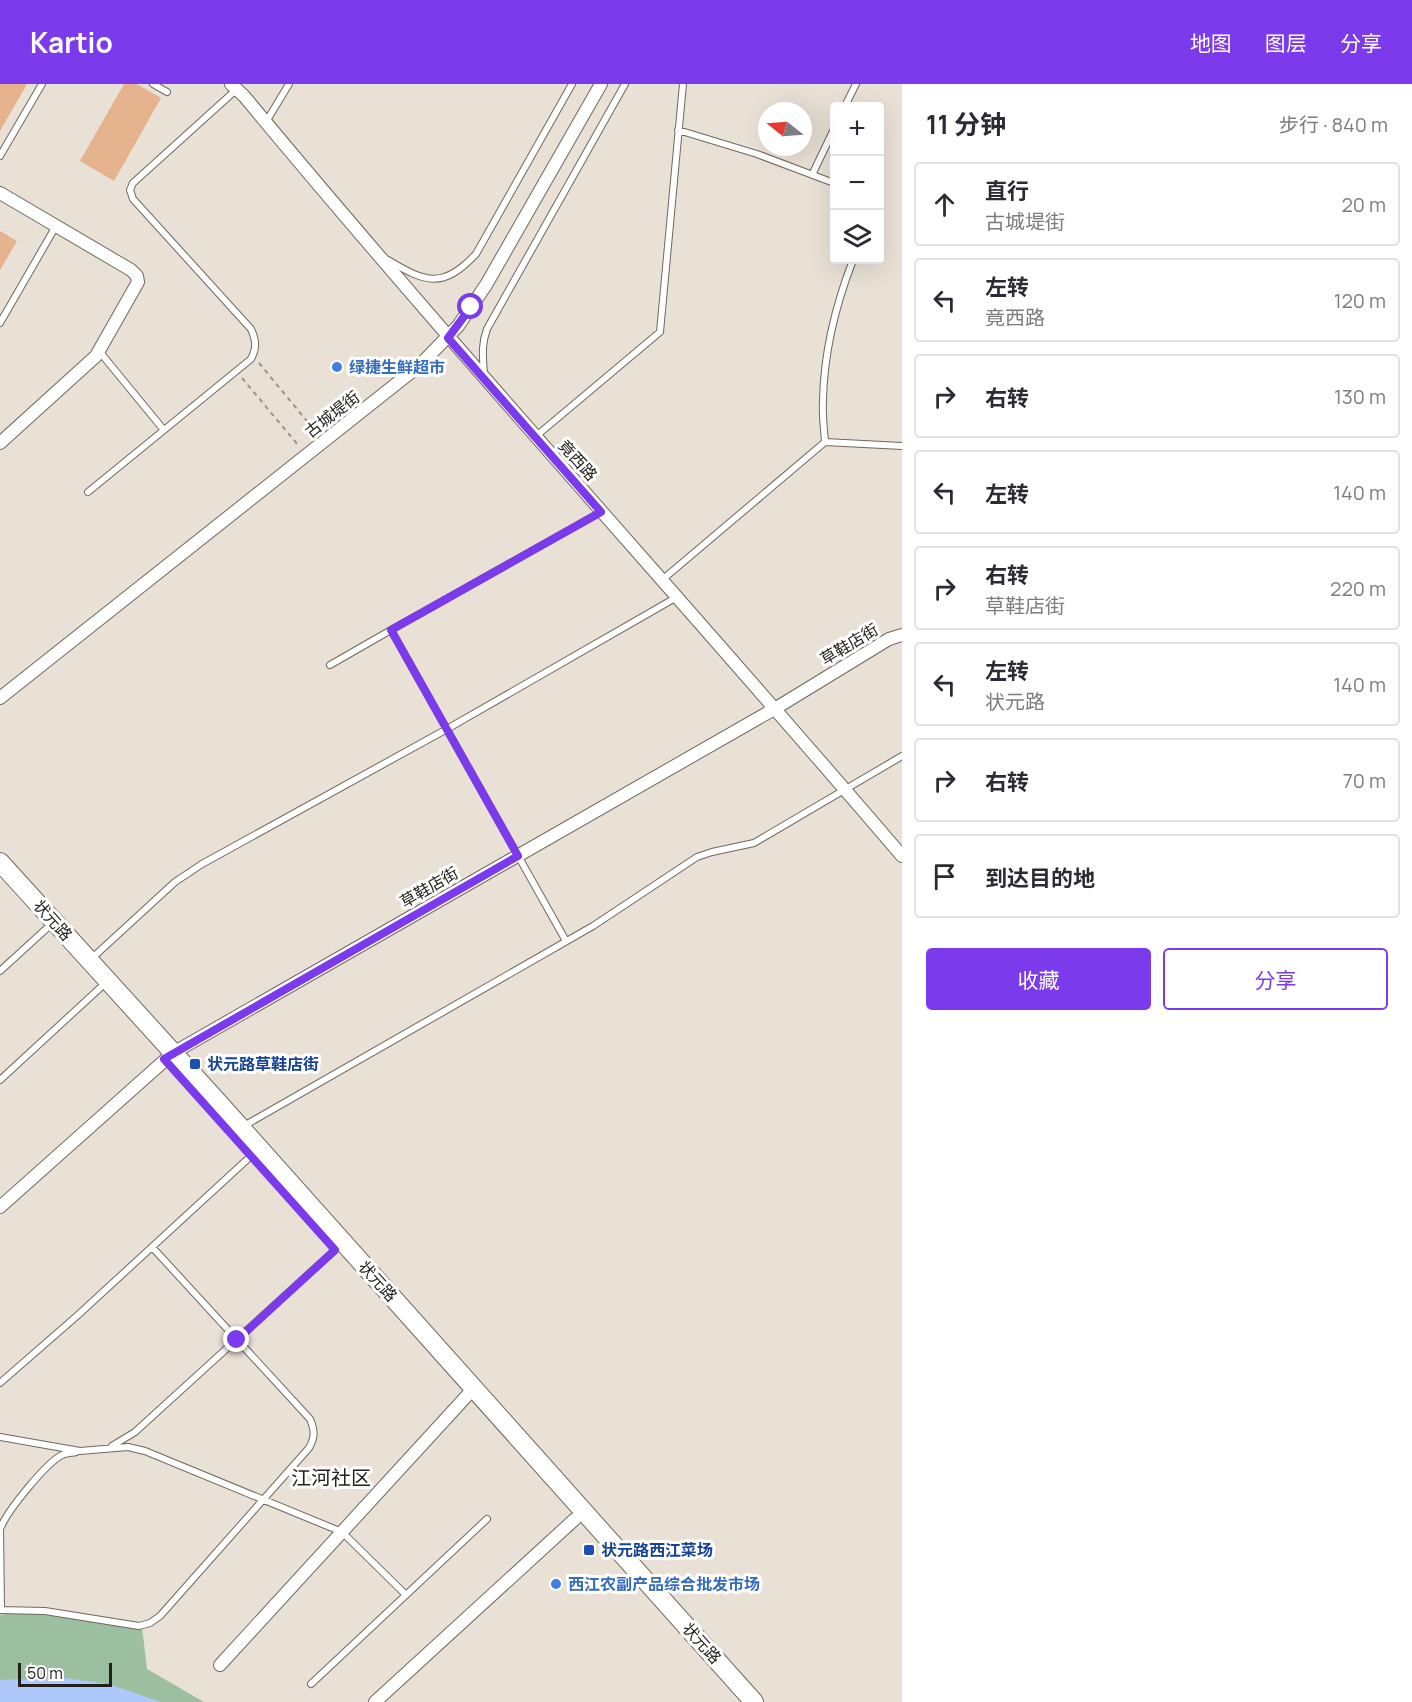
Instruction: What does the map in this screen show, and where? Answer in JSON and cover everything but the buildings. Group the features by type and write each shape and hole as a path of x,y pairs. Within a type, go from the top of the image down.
{"main road":[{"name":"状元路","path":"0,862 89,960 251,1156 335,1250 754,1702"},
{"name":"状元路","path":"0,878 100,988 241,1128 470,1393 575,1519 738,1702"}],"street":[{"name":"古城堤街","path":"0,698 420,365 448,338 486,285 601,84"},
{"name":"竟西路","path":"234,87 485,381 776,708 902,856"},
{"path":"0,193 130,270 137,276 138,282 87,365 0,443"},
{"name":"草鞋店街","path":"0,1207 169,1056 776,708 889,639 902,635"},
{"path":"220,1665 470,1393"},
{"path":"375,1702 575,1519"}],"lane":[{"path":"0,156 42,84"},
{"path":"153,84 166,92"},
{"path":"266,123 289,84"},
{"path":"372,250 414,276 430,280 449,276 464,267 476,254 572,84"},
{"path":"485,381 482,351 487,329 625,84"},
{"path":"535,437 660,332 683,84"},
{"path":"847,102 856,84"},
{"path":"88,492 237,371 253,356 256,350 255,338 251,329 133,200 130,190 134,183 234,87"},
{"path":"678,130 757,154 830,182"},
{"path":"812,175 830,137"},
{"path":"0,323 56,226"},
{"path":"825,442 823,401 827,356 837,306 852,264"},
{"path":"98,350 163,429"},
{"path":"662,580 825,442 902,446"},
{"path":"330,665 601,512"},
{"path":"89,960 175,882 201,864 447,729 677,597"},
{"path":"391,630 566,941"},
{"path":"241,1128 593,926 697,857 754,843 902,756"},
{"path":"0,971 46,929"},
{"path":"0,1080 100,988"},
{"path":"0,1383 251,1156"},
{"path":"152,1247 310,1419 315,1430 314,1440 309,1448 263,1500 160,1616 150,1623 139,1626 45,1611 0,1610 0,1526 16,1502 53,1461 63,1455 80,1451 128,1447 145,1451 263,1500 342,1532 405,1594"},
{"path":"103,1450 118,1444 135,1432 335,1250"},
{"path":"0,1437 80,1451"},
{"path":"311,1684 486,1519"}],"path":[{"path":"253,356 323,442"},
{"path":"237,371 306,455"}],"green space":[{"path":"28,1609 142,1627 147,1669 204,1702 0,1702 0,1615"}],"water":[{"path":"64,1678 108,1684 161,1702 0,1702 0,1680"}],"place":[{"name":"绿捷生鲜超市","path":"337,367"},
{"name":"状元路草鞋店街","path":"195,1064"},
{"name":"状元路西江菜场","path":"589,1550"},
{"name":"西江农副产品综合批发市场","path":"556,1584"}],"district":[{"name":"江河社区","path":"331,1477"}],"route":[{"path":"237,1340 335,1250 164,1059 518,856 391,630 601,512 448,338 471,307"}]}
